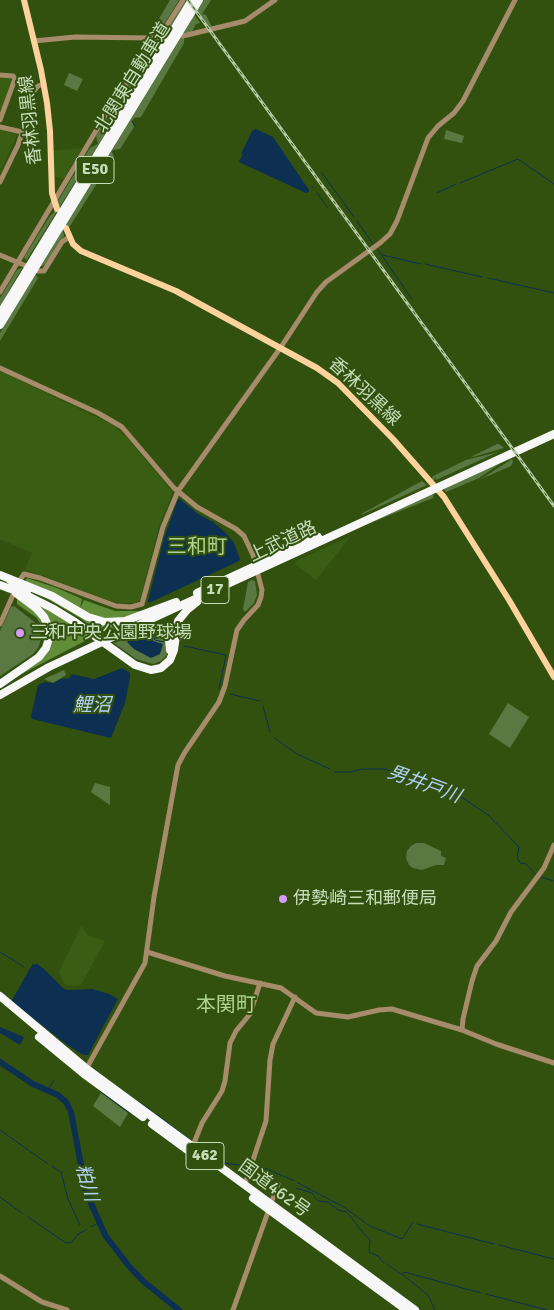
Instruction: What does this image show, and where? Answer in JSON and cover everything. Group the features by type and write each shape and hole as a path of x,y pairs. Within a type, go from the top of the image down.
{"highway":[{"name":"北関東自動車道","path":"0,314 185,6 196,1"},
{"name":"北関東自動車道","path":"0,326 185,6"},
{"name":"上武道路","path":"519,448 554,429"},
{"name":"上武道路","path":"0,690 48,663 176,602 554,434"},
{"name":"上武道路","path":"0,695 49,667 231,583 256,568"},
{"path":"0,575 52,596 88,617 105,622 125,621 176,602"},
{"path":"10,580 25,591 64,612 139,667 150,670 161,668 172,657 175,646 176,625 183,613 231,583"},
{"path":"0,584 41,613 48,624 49,638 46,648 39,657 0,684"},
{"path":"12,592 24,594 52,608 95,634"},
{"path":"86,649 147,626 162,630 169,639 171,648 165,660 160,664 150,666 134,661 110,646"},
{"name":"国道462号","path":"0,996 85,1071"},
{"name":"国道462号","path":"0,1002 85,1071 407,1310"},
{"name":"国道462号","path":"191,1149 415,1310"}],"main road":[{"name":"香林羽黒線","path":"24,0 44,84 50,131 52,193 56,206"},
{"name":"香林羽黒線","path":"66,228 75,246 83,252 176,291 281,347 338,383 393,439 442,495 509,600 554,677"}],"street":[{"path":"184,36 244,22 275,0"},
{"path":"20,580 24,574 116,606 131,607 141,605 144,600 163,527 178,491 323,285 390,234 397,221 428,138 438,126 454,114 463,101 515,0"},
{"path":"0,292 56,206 109,109 157,41 185,6"},
{"path":"34,41 69,37 152,38"},
{"path":"0,75 13,76 15,79 0,120"},
{"path":"0,182 15,154 30,110 34,90 44,84"},
{"path":"0,127 22,132"},
{"path":"37,271 44,271 64,241 69,237"},
{"path":"0,255 24,265"},
{"path":"0,368 98,413 117,424 129,434 166,480 178,491 202,510 240,532 248,542 262,590 258,606 244,620 238,630 222,695 178,765 143,969 85,1071"},
{"path":"0,624 12,592"},
{"path":"462,1030 465,1010 477,966 498,938 511,912 544,868 554,844"},
{"path":"147,952 225,976 281,988 308,1009 316,1012 348,1017 392,1009 462,1030 496,1044 554,1062"},
{"path":"191,1149 202,1123 222,1091 231,1040 250,1014 260,983"},
{"path":"243,1185 266,1121 270,1060 273,1044 295,997"},
{"path":"233,1310 278,1184"},
{"path":"0,1276 42,1302 67,1310"}],"shaded area":[{"path":"170,0 179,0 157,36 107,106 126,70 135,61 147,40 151,40 149,36"},
{"path":"184,0 200,23 196,24 191,33 184,34 184,43 141,117 134,118 132,121 134,127 120,149 113,150 114,156 70,226 63,231 64,236 47,264 40,267 191,21 185,6 26,261 24,257 55,211 58,201 90,148 98,144 96,136 109,115 115,114 117,111 116,104 159,43"},
{"path":"190,0 198,8 204,0 211,0 202,14 206,15 212,27 210,28"},
{"path":"69,73 83,79 77,91 64,85"},
{"path":"0,77 11,78 12,80 0,113"},
{"path":"0,129 17,135 0,173"},
{"path":"446,130 464,136 462,143 444,139"},
{"path":"82,148 64,179 53,176 52,151"},
{"path":"22,268 0,306 0,298 17,270"},
{"path":"35,274 38,278 0,341 0,333"},
{"path":"0,371 113,425 127,438 171,490 172,494 160,523 140,600 136,603 109,601 26,570 32,553 0,539"},
{"path":"497,444 504,448 469,458"},
{"path":"498,452 436,480 435,476 434,481 432,478 433,476 466,460"},
{"path":"512,459 511,466 481,479"},
{"path":"501,463 479,478 446,492 443,488"},
{"path":"422,481 427,485 361,515 363,513"},
{"path":"434,492 433,498 365,525"},
{"path":"351,536 316,580 295,564 298,560"},
{"path":"27,578 82,599 80,608 84,600 115,611 141,612 123,619 97,618 24,582"},
{"path":"251,580 255,581 257,595 254,603 245,612 243,609 248,582"},
{"path":"35,590 90,620 126,623 102,634 101,630 99,632"},
{"path":"23,596 41,604 91,636 85,641 16,677 37,661 51,629"},
{"path":"17,597 40,616 47,631 44,630 37,618 17,604"},
{"name":"三和中央公園野球場","path":"14,606 37,624 41,639 38,648 33,654 0,676 0,631 11,607"},
{"path":"147,629 159,631 166,639 168,652 161,661 153,664 136,659 114,643"},
{"path":"64,670 66,675 53,683 44,679"},
{"path":"508,703 529,717 510,748 489,734"},
{"path":"95,783 110,787 110,805 91,792"},
{"path":"416,843 424,843 441,851 441,856 446,858 444,865 436,865 422,870 409,865 406,858 407,851"},
{"path":"81,926 89,936 105,941 81,985 73,986 64,984 59,972"},
{"path":"101,1093 128,1113 120,1127 93,1106"}],"water":[{"path":"256,129 273,137 309,192 306,193 239,161 252,131"},
{"path":"178,499 226,533 234,543 240,559 149,603 164,538"},
{"path":"150,632 153,641 163,644 160,654 151,658 134,649 127,642 134,635"},
{"name":"鯉沼","path":"122,668 130,673 130,678 125,703 111,738 32,719 31,716 38,685 69,678 72,674 94,679"},
{"path":"36,963 64,989 93,989 118,999 88,1055 83,1055 67,1045 13,1002 12,1000 29,970"},
{"path":"0,1027 24,1037 20,1045 0,1033"}],"waterway":[{"path":"132,121 135,126"},
{"path":"460,183 518,159 554,184"},
{"path":"322,173 354,217"},
{"path":"437,193 456,184"},
{"path":"317,193 328,208"},
{"path":"357,221 373,244"},
{"path":"378,250 412,299"},
{"path":"382,255 421,264"},
{"path":"425,264 482,277"},
{"path":"488,278 554,293"},
{"name":"男井戸川","path":"152,631 155,640 164,642"},
{"name":"男井戸川","path":"184,646 226,655 219,689"},
{"name":"男井戸川","path":"230,694 260,701"},
{"name":"男井戸川","path":"263,706 270,732"},
{"name":"男井戸川","path":"273,737 297,754 330,769"},
{"name":"男井戸川","path":"335,772 385,769 390,771 395,777 407,780 410,778 463,798 488,815 519,847 517,857 520,863 526,864 535,874"},
{"name":"男井戸川","path":"541,877 554,881"},
{"path":"0,952 24,967"},
{"name":"粕川","path":"0,1062 33,1084 58,1095 66,1102 71,1112 86,1192 105,1235 143,1281 179,1310"},
{"path":"48,1091 54,1080"},
{"path":"101,1092 130,1113"},
{"path":"139,1102 152,1111"},
{"path":"156,1114 190,1140"},
{"path":"0,1130 48,1164"},
{"path":"198,1145 223,1163 249,1166"},
{"path":"257,1165 295,1181"},
{"path":"52,1166 61,1172 68,1199 80,1225"},
{"path":"298,1183 344,1207 370,1226 402,1239 413,1222"},
{"path":"296,1188 312,1193 318,1201 328,1202 338,1210 347,1212 370,1240 369,1252 378,1256 384,1263"},
{"path":"0,1197 23,1214"},
{"path":"28,1217 66,1243 72,1242 78,1234 86,1230"},
{"path":"91,1227 98,1223"},
{"path":"417,1224 494,1244"},
{"path":"499,1245 554,1259"},
{"path":"387,1264 402,1275 404,1272 481,1293"},
{"path":"403,1275 428,1295 435,1310"},
{"path":"486,1294 547,1310"}],"railway":[{"path":"188,0 554,506"}],"place":[{"name":"三和中央公園野球場","path":"20,633"},
{"name":"伊勢崎三和郵便局","path":"283,899"}],"district":[{"name":"三和町","path":"197,548"},
{"name":"本関町","path":"226,1006"}]}
